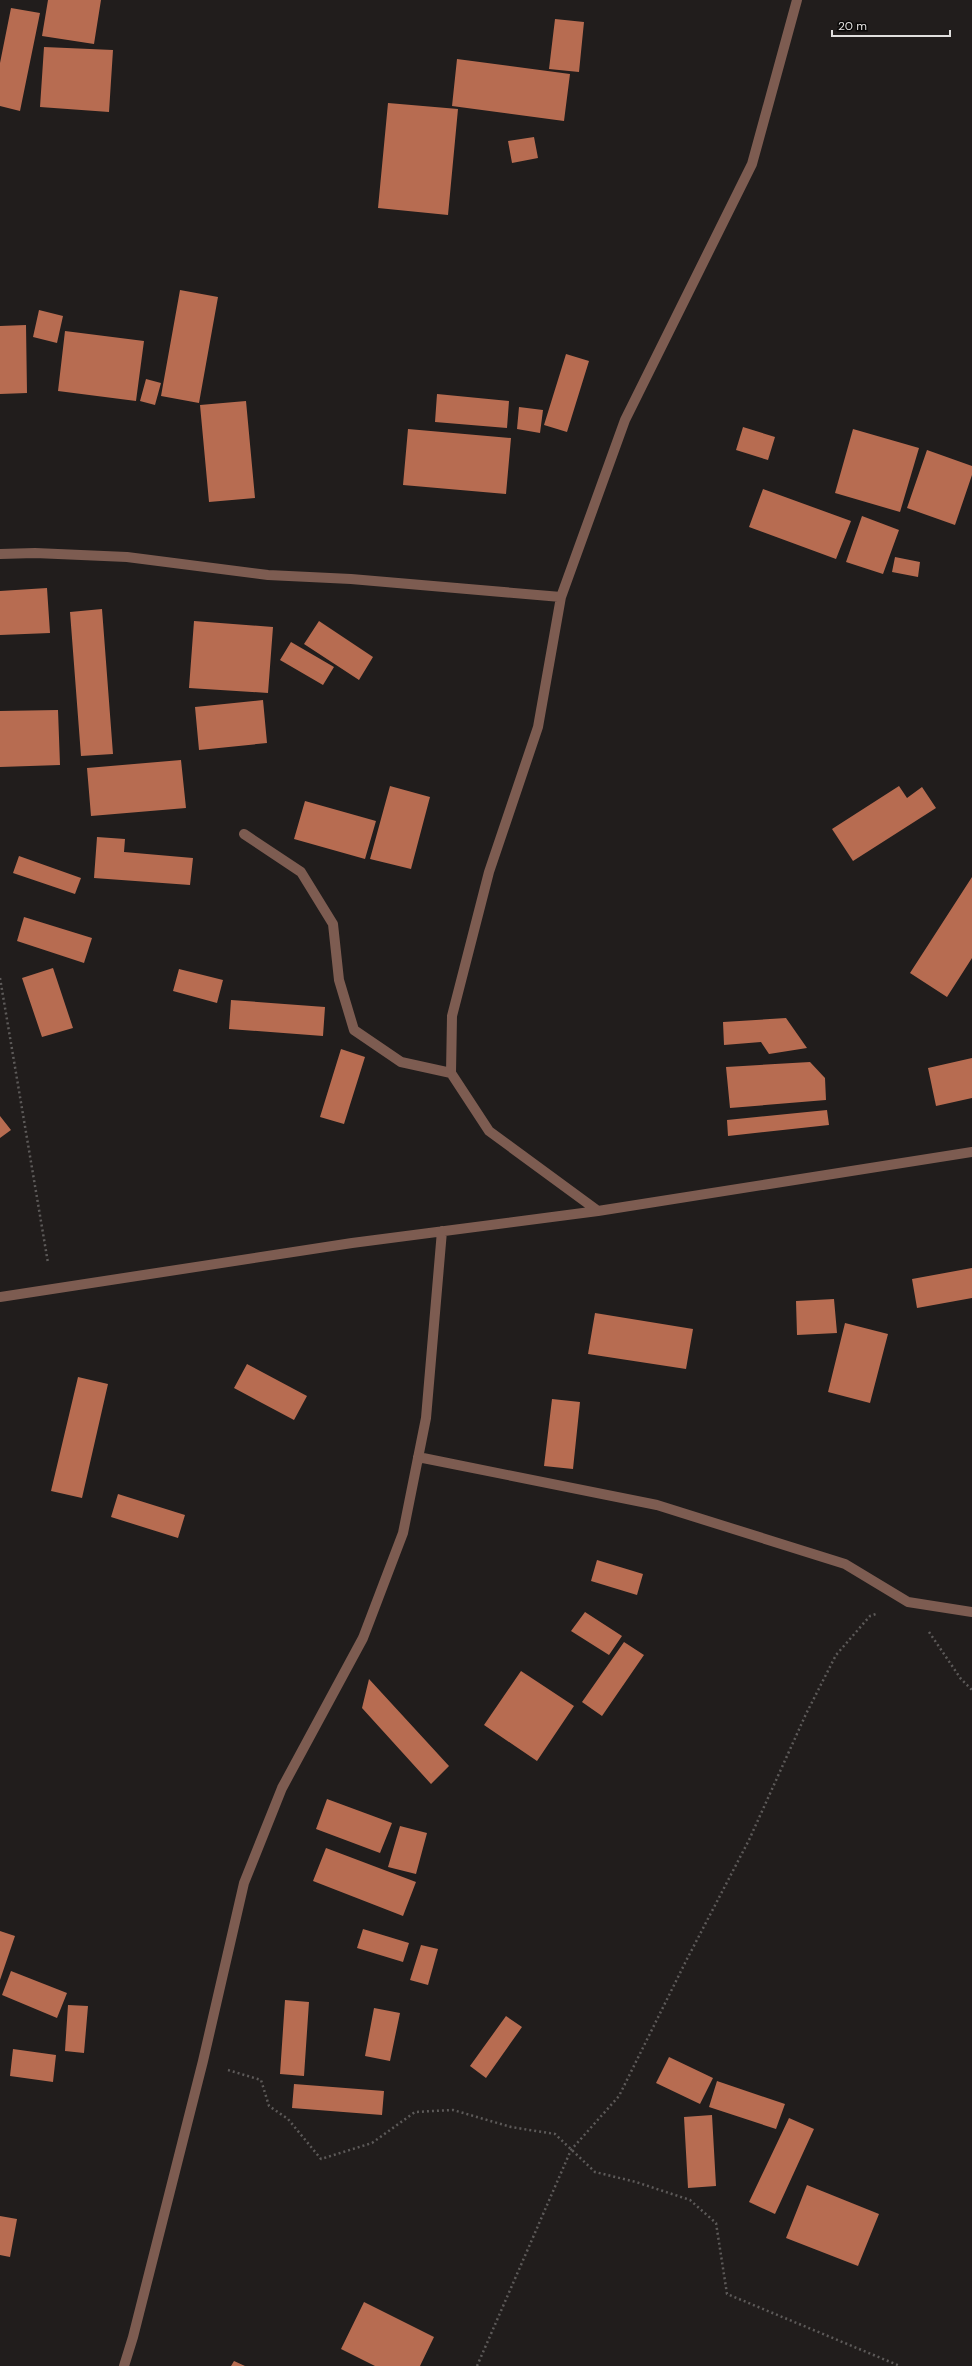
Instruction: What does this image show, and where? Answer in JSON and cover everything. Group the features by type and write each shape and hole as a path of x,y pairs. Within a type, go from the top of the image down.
{"street":[{"path":"598,1212 489,1131 451,1073 452,1016 489,872 538,727 561,597 625,420 752,164 797,0"},
{"path":"0,554 35,553 127,557 268,575 351,579 561,597"},
{"path":"244,834 301,872 333,924 339,980 354,1030 401,1062 451,1073"},
{"path":"0,1297 442,1231 598,1212 972,1152"},
{"path":"124,2366 133,2337 203,2061 244,1884 282,1788 363,1638 403,1533 426,1418 442,1231"},
{"path":"418,1457 656,1505 845,1564 908,1602 972,1612"}],"path":[{"path":"0,978 52,1289"},
{"path":"477,2366 571,2150 620,2096 686,1960 749,1840 806,1714 836,1655 870,1616 908,1602 961,1679 972,1690"},
{"path":"203,2061 261,2080 269,2106 288,2118 321,2159 372,2143 415,2112 453,2110 511,2127 555,2134 596,2172 636,2182 690,2200 716,2223 727,2294 900,2366"}],"building":[{"path":"48,0 101,0 94,44 42,36"},
{"path":"11,8 40,13 20,111 0,106 0,63"},
{"path":"555,19 584,22 579,72 549,69"},
{"path":"44,47 113,50 109,112 40,107"},
{"path":"457,59 570,74 564,121 452,106"},
{"path":"388,103 458,109 448,215 378,208"},
{"path":"534,137 538,158 512,163 508,141"},
{"path":"180,290 218,297 199,403 161,396"},
{"path":"39,310 63,316 57,343 33,337"},
{"path":"26,325 27,393 0,394 0,326"},
{"path":"65,331 144,341 136,401 58,391"},
{"path":"566,354 589,361 567,432 544,425"},
{"path":"146,379 161,383 155,405 140,401"},
{"path":"437,394 509,401 507,428 435,422"},
{"path":"246,401 255,498 209,502 200,405"},
{"path":"519,407 543,410 540,433 517,429"},
{"path":"743,427 775,437 768,460 736,450"},
{"path":"408,429 511,438 506,494 403,485"},
{"path":"853,429 919,448 900,512 835,493"},
{"path":"927,450 972,466 972,475 955,525 907,508"},
{"path":"763,489 851,521 836,559 749,527"},
{"path":"862,516 899,530 883,574 846,562"},
{"path":"895,557 920,562 918,577 892,572"},
{"path":"47,588 50,633 0,635 0,591"},
{"path":"102,609 113,754 81,756 70,612"},
{"path":"194,621 273,627 268,693 189,688"},
{"path":"319,621 373,657 359,680 304,644"},
{"path":"291,642 334,667 323,685 280,660"},
{"path":"263,700 267,743 199,750 195,707"},
{"path":"58,710 60,765 0,767 0,711"},
{"path":"181,760 186,808 91,816 87,768"},
{"path":"390,786 430,797 411,869 370,859"},
{"path":"899,786 907,798 922,787 936,808 853,861 832,829"},
{"path":"305,801 376,821 365,859 294,839"},
{"path":"97,837 125,839 124,852 193,858 190,885 94,878"},
{"path":"19,856 81,878 75,894 13,873"},
{"path":"972,877 972,958 947,997 910,973"},
{"path":"24,917 92,938 84,963 17,941"},
{"path":"53,968 73,1028 42,1037 22,978"},
{"path":"179,969 223,980 217,1003 173,991"},
{"path":"231,1000 325,1007 323,1036 229,1029"},
{"path":"786,1018 807,1048 769,1054 761,1042 724,1045 723,1022"},
{"path":"341,1049 365,1057 344,1124 320,1117"},
{"path":"972,1058 972,1098 936,1106 928,1068"},
{"path":"810,1062 825,1078 826,1100 730,1108 726,1067"},
{"path":"827,1110 829,1125 728,1136 727,1120"},
{"path":"0,1116 11,1130 0,1138"},
{"path":"972,1268 972,1298 917,1308 912,1279"},
{"path":"834,1299 837,1333 797,1335 796,1301"},
{"path":"595,1313 693,1329 686,1369 588,1354"},
{"path":"845,1323 888,1334 870,1403 828,1392"},
{"path":"247,1364 307,1396 294,1420 234,1388"},
{"path":"78,1377 108,1384 82,1498 51,1491"},
{"path":"552,1399 580,1402 573,1469 544,1466"},
{"path":"118,1494 185,1515 178,1538 111,1517"},
{"path":"597,1560 643,1574 637,1595 591,1581"},
{"path":"585,1612 622,1636 609,1655 571,1631"},
{"path":"624,1642 644,1655 602,1716 582,1702"},
{"path":"521,1671 574,1706 537,1761 484,1725"},
{"path":"369,1679 449,1766 431,1784 362,1708"},
{"path":"327,1799 392,1823 380,1853 316,1829"},
{"path":"400,1826 427,1833 416,1874 388,1867"},
{"path":"326,1848 416,1882 403,1916 313,1881"},
{"path":"363,1929 409,1943 403,1962 357,1948"},
{"path":"0,1931 15,1936 0,1980"},
{"path":"421,1945 438,1949 428,1985 410,1980"},
{"path":"11,1971 67,1993 57,2018 2,1995"},
{"path":"285,2000 309,2002 304,2076 280,2074"},
{"path":"68,2005 88,2006 84,2053 65,2051"},
{"path":"374,2008 400,2013 390,2061 365,2056"},
{"path":"506,2016 522,2027 486,2078 470,2066"},
{"path":"13,2049 56,2055 53,2082 10,2076"},
{"path":"669,2057 713,2078 700,2104 656,2083"},
{"path":"717,2081 785,2104 776,2129 709,2107"},
{"path":"294,2084 384,2091 382,2115 292,2108"},
{"path":"712,2115 716,2186 688,2188 684,2117"},
{"path":"789,2118 814,2129 775,2214 749,2202"},
{"path":"807,2185 879,2214 858,2266 786,2238"},
{"path":"0,2216 17,2219 10,2257 0,2255"},
{"path":"364,2302 434,2337 420,2366 375,2366 341,2349"},
{"path":"234,2361 245,2366 231,2366"}]}
